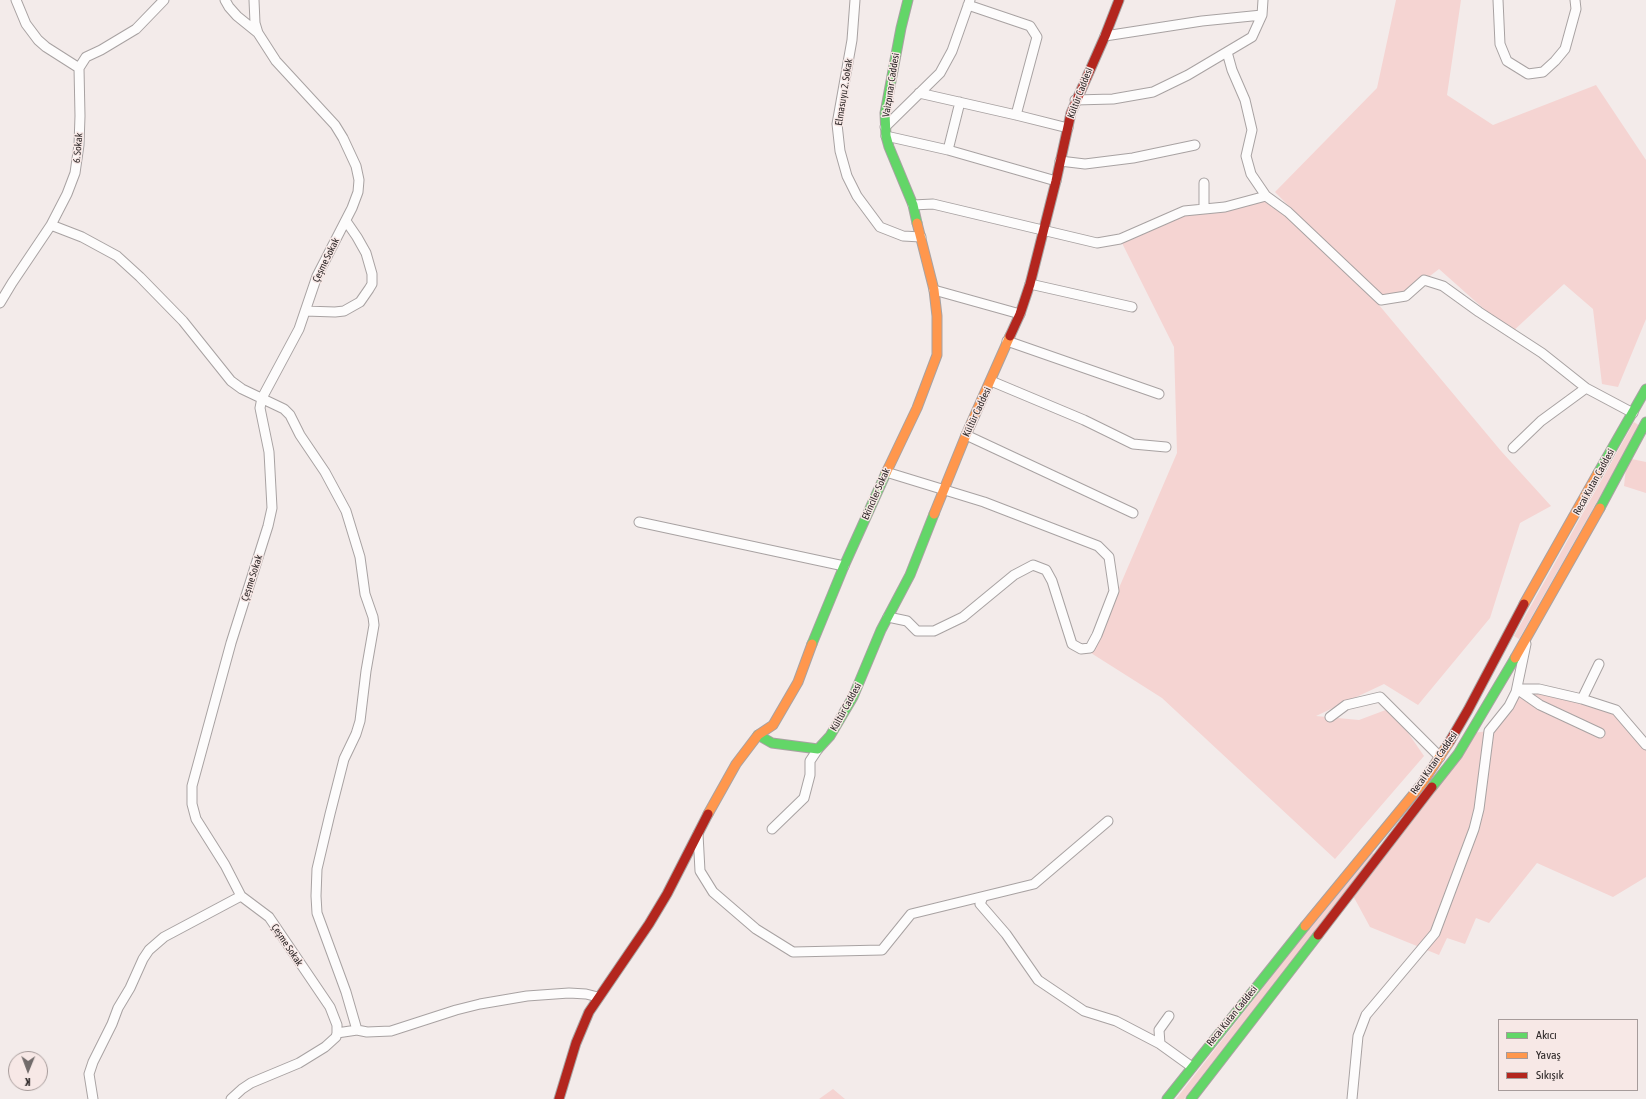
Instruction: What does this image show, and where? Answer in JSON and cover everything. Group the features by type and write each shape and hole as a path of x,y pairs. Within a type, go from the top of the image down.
{"street":[{"path":"16,0 26,24 38,40 46,47 79,68 86,57 101,50 136,29 164,0"},
{"path":"225,0 229,8 237,16 258,33"},
{"name":"Çeşme Sokak","path":"254,0 255,23 258,33 276,61 322,110 343,138 356,166 359,180 358,192 346,221 317,276 290,347 262,398 260,408 269,452 272,508 268,526 231,643 192,786 192,804 196,819 225,864 241,896 269,918 330,1007 337,1025 337,1033"},
{"name":"Elmasuyu 2. Sokak","path":"855,0 852,40 837,124 840,151 847,176 857,196 880,227 903,236 921,237"},
{"name":"Vaizpınar Caddesi","path":"908,0 901,28 885,112 885,126 889,148 913,205 921,237"},
{"name":"Kültür Caddesi","path":"818,749 830,736 853,697 888,617 910,575 966,435 1020,314 1030,284 1075,100 1105,36 1119,0"},
{"path":"1075,100 1114,99 1153,92 1188,75 1252,37 1262,15 1263,0"},
{"path":"1498,0 1500,44 1507,61 1528,74 1543,72 1565,49 1576,9 1575,0"},
{"path":"885,126 940,73 952,51 969,2 1030,26 1037,37 1016,115"},
{"path":"1105,36 1202,21 1262,15"},
{"path":"1227,52 1232,70 1245,100 1252,130 1246,156 1251,174 1266,196 1288,212 1381,300 1406,296 1424,280 1443,286 1479,312 1542,353 1586,388 1633,412"},
{"name":"6. Sokak","path":"0,303 51,225 72,184 78,160 80,116 79,68"},
{"path":"919,94 960,102 1068,128"},
{"path":"948,150 960,102"},
{"path":"886,136 948,150 1056,182"},
{"path":"1060,161 1085,164 1133,158 1195,145"},
{"path":"1204,183 1204,209"},
{"path":"913,205 933,204 1097,243 1120,240 1184,211 1225,207 1266,196"},
{"path":"304,311 344,311 360,302 372,284 372,274 366,253 358,237 346,221"},
{"path":"51,225 82,237 117,256 183,321 231,381 242,389 284,409 290,415 300,435 339,497 346,511 355,536 360,557 365,594 373,617 374,625 366,671 360,721 356,734 344,759 321,851 316,880 317,913 344,986 357,1030"},
{"name":"Ekinciler Sokak","path":"559,1099 576,1043 589,1012 649,924 682,866 698,832 736,764 758,735 773,725 798,682 821,620 844,566 886,472 917,408 937,355 937,323 934,290 921,237"},
{"path":"1030,284 1132,308"},
{"path":"934,290 1020,314"},
{"path":"1007,341 1159,394"},
{"path":"991,381 1084,420 1133,444 1166,447"},
{"path":"1513,448 1541,422 1586,388"},
{"name":"Recai Kutan Caddesi","path":"1167,1099 1294,938 1421,785 1440,757 1468,710 1504,640 1646,389"},
{"name":"Recai Kutan Caddesi","path":"1191,1099 1458,754 1528,637 1646,422"},
{"path":"966,435 1133,513"},
{"path":"886,472 984,502 1098,546 1110,557 1114,591 1097,635 1090,648 1081,649 1072,644 1052,581 1046,570 1033,565 1014,575 964,617 934,632 917,631 907,621 888,617"},
{"path":"639,522 844,566"},
{"path":"1352,1099 1358,1036 1366,1015 1434,933 1474,830 1479,809 1489,731 1509,706 1517,689 1528,637"},
{"path":"1582,699 1599,664"},
{"path":"1517,689 1539,689 1582,699 1616,710 1646,745"},
{"path":"1517,689 1540,705 1600,733"},
{"path":"1330,717 1346,705 1380,697 1440,757"},
{"path":"758,735 772,742 812,750 818,749"},
{"path":"772,829 804,798 810,775 810,761 818,749"},
{"path":"698,832 700,871 713,892 756,929 793,952 882,950 911,914 1034,884 1108,821"},
{"path":"93,1099 90,1074 93,1062 112,1024 118,1008 149,950 164,937 241,896"},
{"path":"983,897 980,904 1006,934 1038,980 1084,1011 1116,1021 1160,1044 1192,1066"},
{"path":"232,1099 250,1083 294,1066 319,1051 332,1041 337,1033 357,1030 367,1032 391,1030 480,1004 527,996 569,993 586,994 598,997"},
{"path":"1160,1044 1159,1030 1169,1016"}],"shaded area":[{"path":"1396,0 1461,0 1447,95 1493,125 1596,85 1646,160 1646,319 1618,387 1602,384 1593,309 1564,284 1511,333 1439,269 1413,289 1381,300 1275,192 1377,88"},
{"path":"1266,196 1379,305 1501,451 1551,506 1520,523 1490,618 1418,705 1384,684 1316,716 1359,720 1391,708 1424,756 1335,859 1162,698 1091,653 1177,453 1174,347 1120,239 1184,211"},
{"path":"1634,422 1640,426 1519,639 1514,636"},
{"path":"1627,458 1646,462 1646,493 1624,486"},
{"path":"1517,689 1616,710 1646,745 1646,877 1613,897 1537,863 1489,923 1476,918 1465,944 1447,938 1439,955 1370,927 1351,892 1472,733 1489,731"},
{"path":"1370,851 1375,855 1184,1099 1176,1099"},
{"path":"833,1089 845,1099 819,1099"}],"traffic: fast":[{"path":"908,0 901,28 885,113 886,136 889,147 913,205 917,223"},
{"path":"1598,473 1646,389"},
{"path":"1600,508 1646,422"},
{"path":"812,644 844,566 886,473"},
{"path":"758,735 772,743 818,749 830,736 853,697 881,630 910,575 934,514"},
{"path":"1432,787 1458,754 1515,658"},
{"path":"1167,1099 1305,926"},
{"path":"1191,1099 1318,935"}],"traffic: slow":[{"path":"886,473 917,408 937,355 937,316 934,290 917,223"},
{"path":"934,514 966,435 1010,336"},
{"path":"1524,604 1598,473"},
{"path":"1515,658 1600,508"},
{"path":"708,814 736,764 758,735 773,725 798,682 812,644"},
{"path":"1305,926 1421,785 1450,741"}],"traffic: jam":[{"path":"1010,336 1020,314 1030,284 1056,181 1071,113 1119,0"},
{"path":"1450,741 1524,604"},
{"path":"1318,935 1432,787"},
{"path":"559,1099 576,1043 589,1012 649,924 667,894 708,814"}]}
